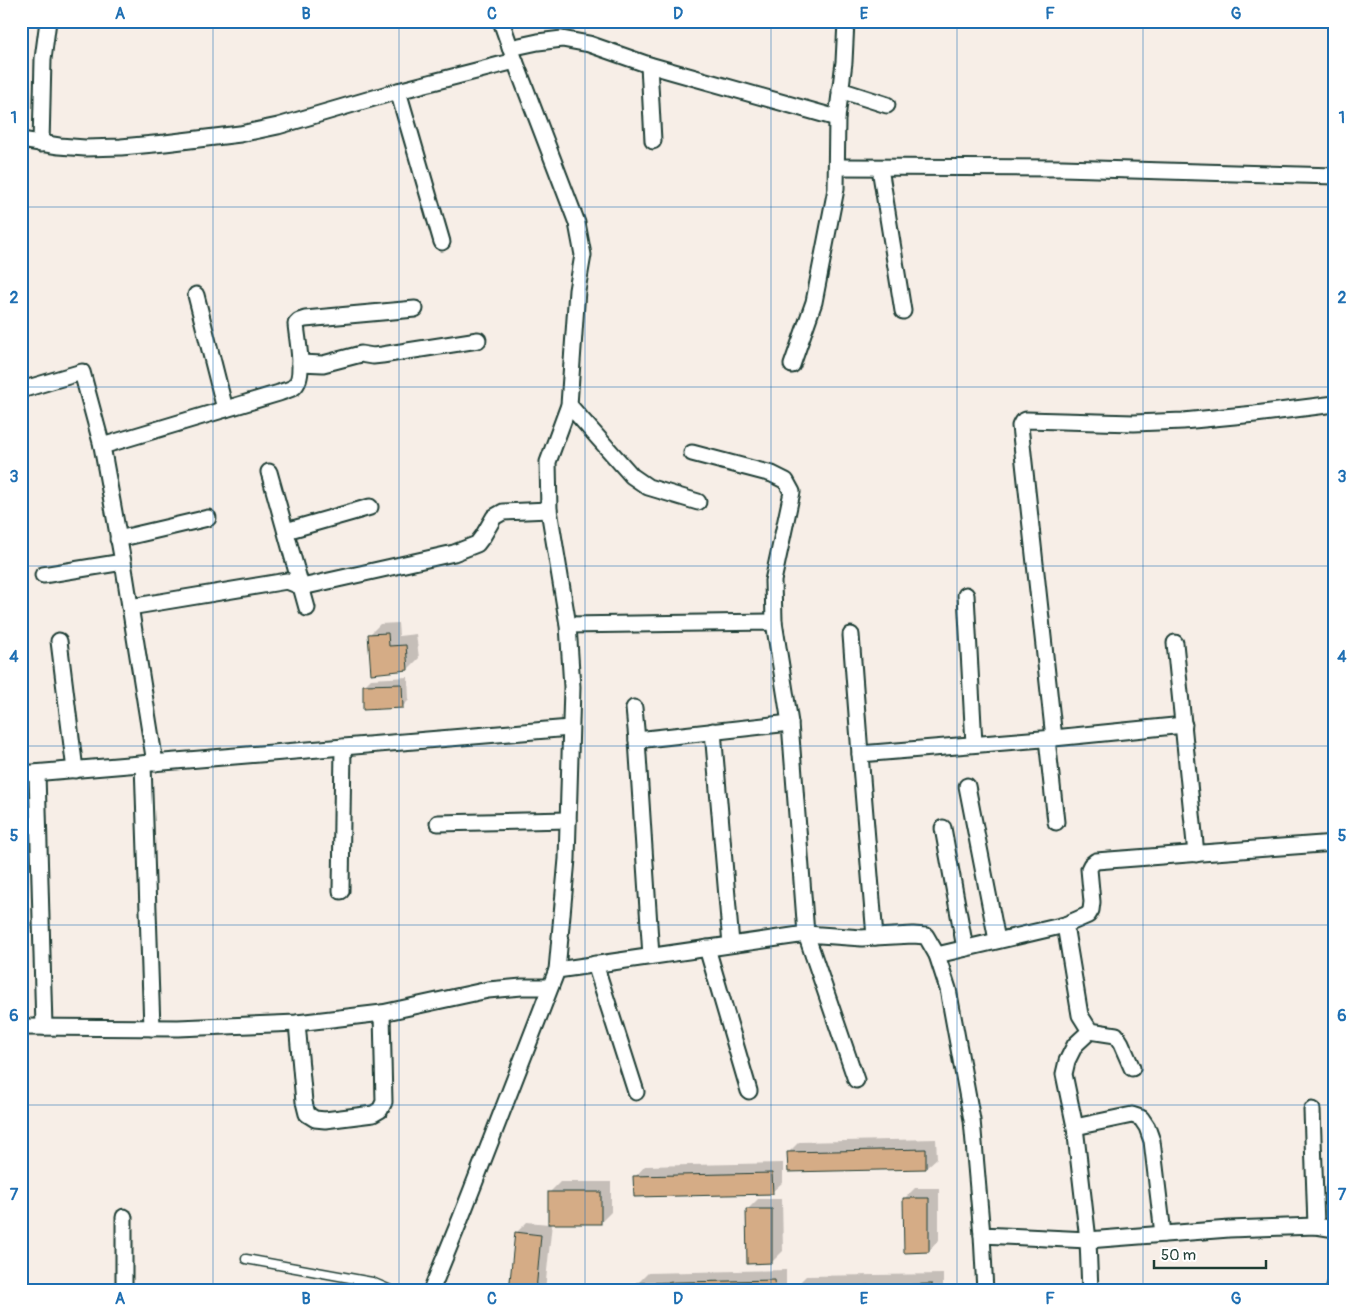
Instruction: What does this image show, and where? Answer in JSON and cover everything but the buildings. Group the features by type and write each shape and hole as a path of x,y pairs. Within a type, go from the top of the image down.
{"street":[{"path":"41,144 43,59 48,21"},
{"path":"431,1291 557,970 567,859 572,687 568,625 549,510 548,462 569,406 577,290 582,255 579,231 574,214 501,21"},
{"path":"792,365 814,302 836,189 837,118 844,62 846,21"},
{"path":"21,140 85,148 121,147 232,135 278,126 398,91 512,54 538,42 562,40 589,44 649,65 837,118"},
{"path":"649,65 653,141"},
{"path":"840,90 887,105"},
{"path":"398,91 442,242"},
{"path":"837,168 1062,168 1335,176"},
{"path":"880,168 902,311"},
{"path":"196,295 225,409"},
{"path":"102,446 279,393 294,386 299,377 300,363 296,324 299,321 415,309"},
{"path":"300,363 323,364 361,354 382,355 478,340"},
{"path":"21,390 82,372 102,446 130,607 149,763 152,1028"},
{"path":"1056,822 1051,738 1020,426 1022,422 1026,420 1134,423 1183,421 1335,404"},
{"path":"569,406 632,476 648,487 698,502"},
{"path":"692,453 772,474 786,481 792,492 773,581 774,622 790,723 806,934 856,1080"},
{"path":"269,472 307,608"},
{"path":"286,531 370,507"},
{"path":"130,607 287,581 302,588 454,553 477,544 494,517 503,512 549,510"},
{"path":"118,539 208,518"},
{"path":"43,575 123,562"},
{"path":"966,595 974,744"},
{"path":"568,625 774,622"},
{"path":"851,635 875,937"},
{"path":"59,641 75,770"},
{"path":"1175,643 1196,854"},
{"path":"634,708 651,956"},
{"path":"637,740 790,723"},
{"path":"860,754 1184,725"},
{"path":"21,774 570,728"},
{"path":"713,732 731,944"},
{"path":"341,890 343,747"},
{"path":"37,773 44,1027"},
{"path":"967,786 997,940"},
{"path":"438,823 568,820"},
{"path":"942,828 965,948"},
{"path":"938,955 1065,925 1088,915 1092,902 1088,869 1090,864 1096,861 1335,843"},
{"path":"1065,925 1080,1015 1090,1031 1116,1035 1132,1068"},
{"path":"557,970 806,934 862,938 926,936 938,955 948,989 972,1120 985,1291"},
{"path":"707,948 749,1091"},
{"path":"595,964 636,1092"},
{"path":"21,1027 178,1028 297,1023 382,1013 488,990 522,986 550,987"},
{"path":"297,1023 304,1102 307,1114 315,1119 325,1120 364,1116 380,1110 384,1102 382,1013"},
{"path":"1090,1031 1075,1045 1067,1061 1064,1074 1075,1127 1088,1240 1090,1291"},
{"path":"1312,1110 1316,1226"},
{"path":"1075,1127 1132,1115 1141,1118 1147,1127 1152,1141 1162,1234"},
{"path":"124,1217 124,1291"},
{"path":"982,1235 1088,1240 1229,1228 1316,1226 1335,1229"},
{"path":"1334,1291 1335,1286"}],"lane":[{"path":"246,1259 372,1282 392,1291"}]}
